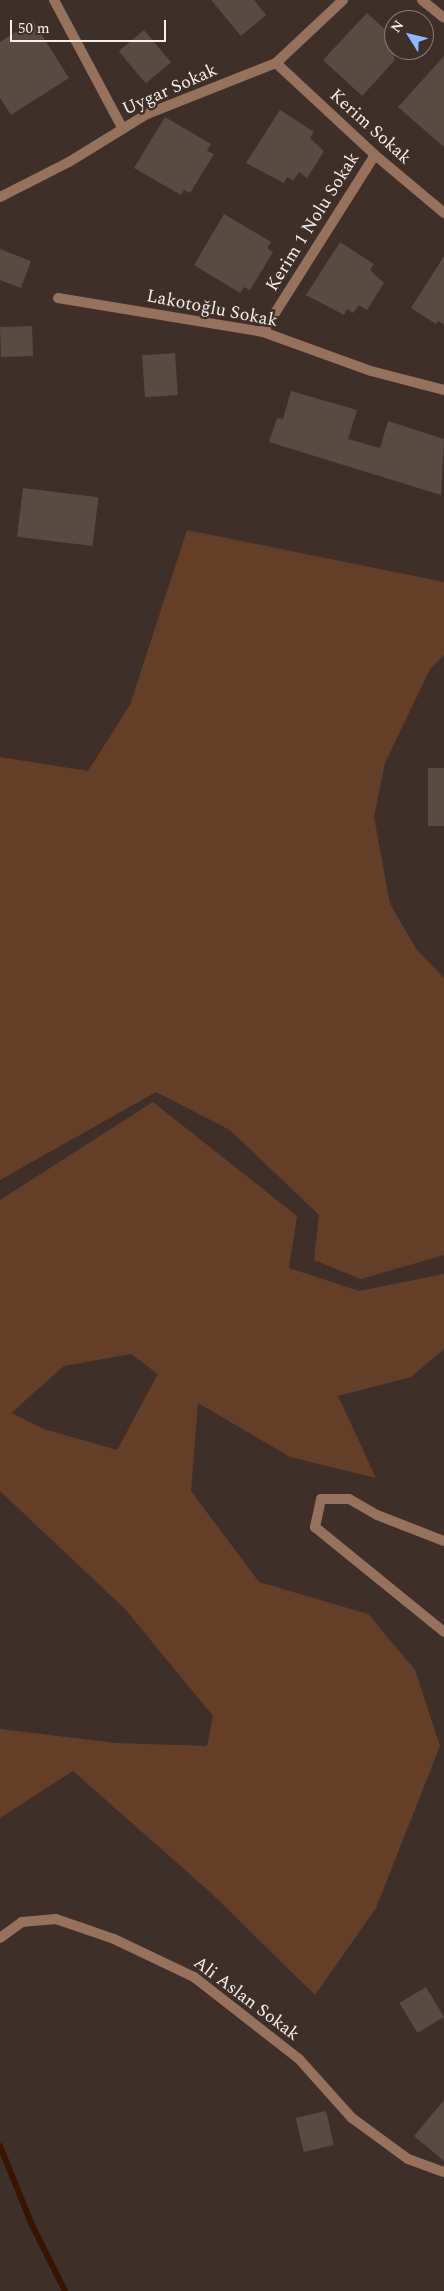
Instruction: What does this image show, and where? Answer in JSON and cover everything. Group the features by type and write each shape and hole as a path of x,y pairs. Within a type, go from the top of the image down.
{"street":[{"path":"54,0 123,129"},
{"name":"Uygar Sokak","path":"0,197 69,162 147,114 276,63 343,0"},
{"path":"422,0 444,18"},
{"name":"Kerim Sokak","path":"276,63 375,155 444,213"},
{"name":"Kerim 1 Nolu Sokak","path":"263,332 375,155"},
{"name":"Lakotoğlu Sokak","path":"58,298 263,332 370,371 444,390"},
{"path":"444,1542 377,1515 350,1499 321,1498 315,1527 444,1632"},
{"name":"Ali Aslan Sokak","path":"0,1938 22,1922 56,1919 114,1939 194,1977 299,2059 352,2118 408,2159 444,2172"}],"shaded area":[{"path":"187,530 444,582 444,655 430,669 385,763 374,817 390,904 417,950 444,978 444,1255 361,1279 314,1260 319,1215 230,1130 156,1092 0,1180 0,757 88,771 130,705"},
{"path":"153,1102 297,1216 289,1268 359,1291 444,1274 444,1349 411,1377 338,1396 376,1478 290,1457 198,1403 191,1491 259,1582 368,1614 415,1670 440,1746 376,1908 315,1995 210,1892 73,1771 0,1818 0,1729 116,1743 207,1746 213,1716 125,1609 0,1491 0,1200","holes":["131,1354 158,1374 117,1450 44,1429 11,1413 64,1366"]}],"building":[{"path":"211,0 254,0 266,15 241,36"},
{"path":"367,13 384,29 384,60 394,61 362,96 323,60"},
{"path":"33,21 69,78 11,115 0,98 0,42"},
{"path":"144,30 171,62 146,83 119,51"},
{"path":"444,56 444,147 398,107"},
{"path":"280,110 314,132 310,138 324,151 307,178 299,172 293,181 287,177 284,183 246,163"},
{"path":"165,117 211,144 207,151 214,154 190,193 184,190 181,195 134,168"},
{"path":"224,214 271,242 267,248 273,252 250,290 244,287 240,293 194,265"},
{"path":"340,242 374,264 370,270 384,283 367,310 359,305 353,313 347,309 344,315 306,295"},
{"path":"0,249 31,261 21,288 0,280"},
{"path":"444,256 444,325 438,321 436,324 411,308"},
{"path":"32,326 33,356 1,357 0,327"},
{"path":"175,353 178,395 145,397 142,355"},
{"path":"291,391 357,410 348,439 380,448 388,421 444,439 441,495 269,442 277,418 283,419"},
{"path":"23,488 98,497 92,546 17,537"},
{"path":"428,768 444,768 444,826 428,826"},
{"path":"426,1987 444,2017 417,2033 399,2003"},
{"path":"444,2100 444,2161 414,2136"},
{"path":"326,2111 334,2145 304,2152 296,2118"}],"waterway":[{"path":"0,2146 32,2225 65,2291"}]}
